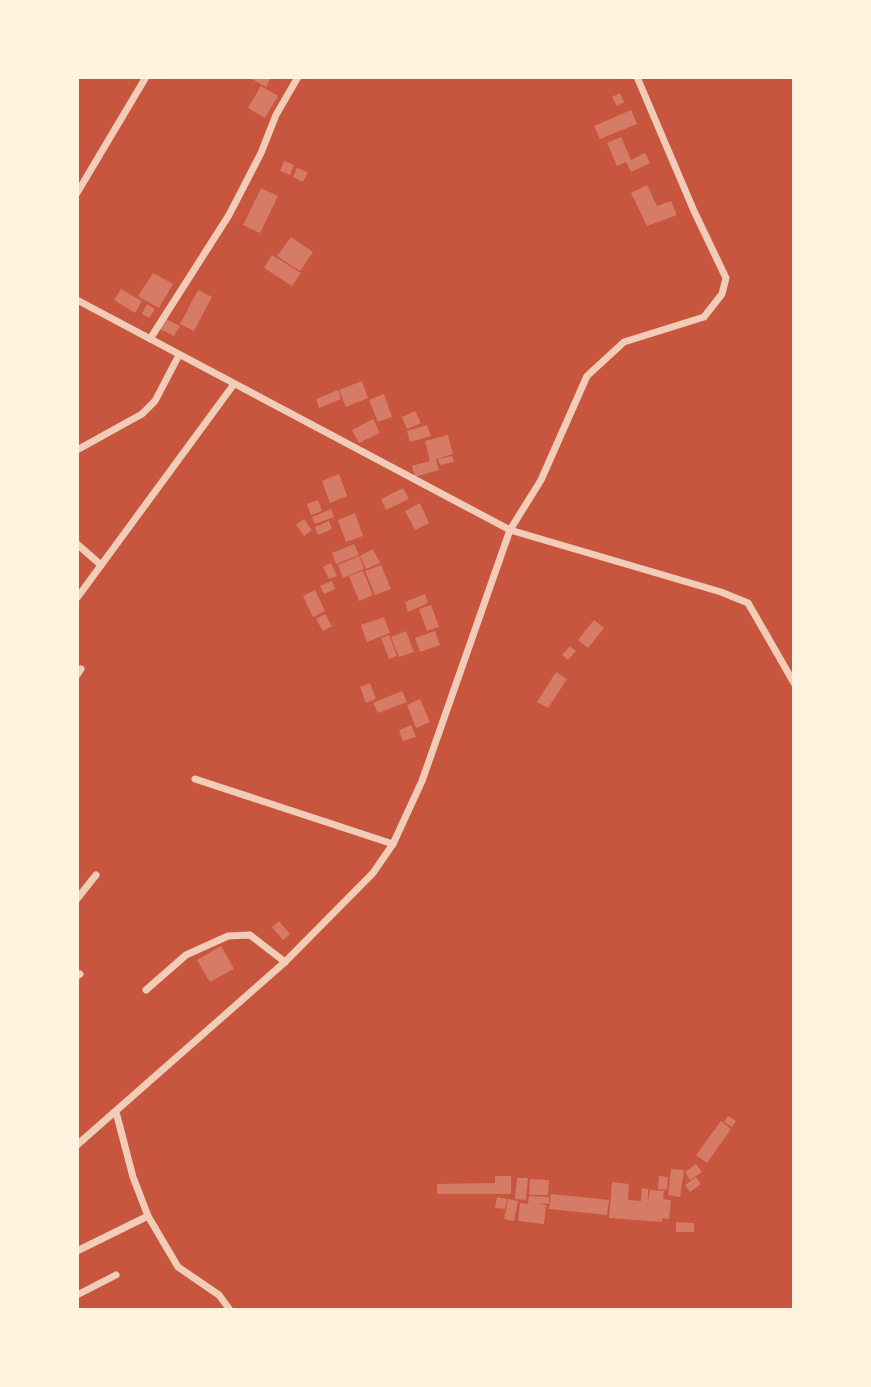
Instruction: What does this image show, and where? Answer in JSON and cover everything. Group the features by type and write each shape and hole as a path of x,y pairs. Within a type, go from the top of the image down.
{"street":[{"path":"77,193 146,77"},
{"path":"150,339 229,215 261,153 276,115 298,77"},
{"path":"77,1144 285,962 373,873 393,844 422,781 510,530 541,480 587,376 624,342 704,317 722,294 726,278 694,211 637,77"},
{"path":"77,300 510,530 721,592 748,603 794,683"},
{"path":"77,450 142,414 155,401 179,355"},
{"path":"77,598 234,384"},
{"path":"77,544 102,565"},
{"path":"195,779 393,844"},
{"path":"77,899 96,874"},
{"path":"146,990 186,955 228,936 250,935 285,962"},
{"path":"116,1112 133,1177 148,1216 178,1267 219,1295 230,1310"},
{"path":"77,1251 148,1216"},
{"path":"77,1294 116,1275"}],"building":[{"path":"271,77 266,87 252,79"},
{"path":"261,86 278,96 265,118 248,108"},
{"path":"620,93 624,102 617,106 612,97"},
{"path":"631,110 637,124 600,139 594,126"},
{"path":"621,137 631,160 645,153 650,163 631,172 626,162 617,166 607,143"},
{"path":"284,161 294,165 290,175 280,171"},
{"path":"297,168 308,172 303,182 293,177"},
{"path":"647,185 657,206 671,201 677,215 647,226 631,193"},
{"path":"261,188 278,196 260,233 243,225"},
{"path":"291,237 313,252 300,271 277,256"},
{"path":"272,255 301,273 292,286 264,268"},
{"path":"153,273 173,284 159,308 138,296"},
{"path":"121,289 142,301 135,313 114,300"},
{"path":"198,290 212,297 194,331 180,324"},
{"path":"147,304 155,309 149,318 142,314"},
{"path":"166,319 180,326 174,336 160,329"},
{"path":"362,381 368,398 346,407 339,390"},
{"path":"338,390 341,399 319,408 316,399"},
{"path":"384,394 392,417 378,422 369,400"},
{"path":"415,411 421,423 407,429 402,417"},
{"path":"373,419 380,433 359,443 352,430"},
{"path":"427,425 431,436 410,442 407,431"},
{"path":"448,435 453,454 436,459 439,470 415,477 412,466 430,461 425,441"},
{"path":"452,456 454,462 440,465 438,459"},
{"path":"339,474 347,496 330,503 322,481"},
{"path":"403,488 409,499 386,510 381,499"},
{"path":"318,500 322,511 311,515 307,504"},
{"path":"420,503 429,523 415,530 405,511"},
{"path":"331,509 334,517 315,524 312,517"},
{"path":"355,513 363,536 346,542 338,520"},
{"path":"304,519 312,530 304,536 296,525"},
{"path":"329,521 332,529 318,535 315,527"},
{"path":"354,544 359,555 336,564 332,553"},
{"path":"373,549 380,563 366,569 360,556"},
{"path":"359,556 364,569 343,578 338,565"},
{"path":"331,563 337,576 329,579 323,567"},
{"path":"381,565 391,589 375,595 365,571"},
{"path":"363,571 373,595 359,601 349,576"},
{"path":"332,581 335,589 324,594 320,586"},
{"path":"315,590 325,611 313,617 303,596"},
{"path":"425,594 428,603 408,612 405,602"},
{"path":"431,605 439,627 427,631 419,609"},
{"path":"325,614 332,626 323,631 316,619"},
{"path":"384,617 390,633 367,642 361,625"},
{"path":"594,620 604,628 588,648 578,640"},
{"path":"406,631 414,652 399,657 391,637"},
{"path":"435,631 440,645 420,652 415,638"},
{"path":"389,635 397,656 389,659 381,638"},
{"path":"570,646 576,651 568,660 562,655"},
{"path":"556,672 567,679 548,708 537,702"},
{"path":"370,683 376,699 366,703 360,687"},
{"path":"402,691 407,702 378,713 373,703"},
{"path":"420,699 430,722 416,728 407,705"},
{"path":"411,725 416,737 403,741 399,730"},
{"path":"279,921 290,934 283,940 272,927"},
{"path":"221,946 234,969 210,982 197,960"},
{"path":"728,1116 736,1121 732,1127 724,1122"},
{"path":"721,1121 731,1129 707,1163 696,1155"},
{"path":"696,1164 702,1172 690,1180 685,1172"},
{"path":"671,1169 684,1170 680,1197 668,1195"},
{"path":"495,1176 511,1176 511,1194 437,1194 437,1184 495,1183"},
{"path":"659,1176 668,1177 667,1190 658,1189"},
{"path":"696,1177 701,1184 690,1192 685,1185"},
{"path":"517,1178 528,1178 526,1200 515,1199"},
{"path":"530,1179 549,1180 548,1195 529,1195"},
{"path":"612,1182 629,1184 628,1200 641,1201 642,1188 648,1189 648,1202 650,1190 664,1191 663,1199 671,1200 669,1219 662,1218 662,1222 609,1218"},
{"path":"551,1194 609,1200 607,1215 549,1209"},
{"path":"529,1196 549,1197 549,1204 537,1203 546,1205 544,1224 518,1221 520,1203 528,1204"},
{"path":"497,1197 507,1199 505,1209 495,1208"},
{"path":"508,1199 518,1201 514,1221 504,1219"},
{"path":"676,1222 694,1223 694,1232 676,1232"}]}
